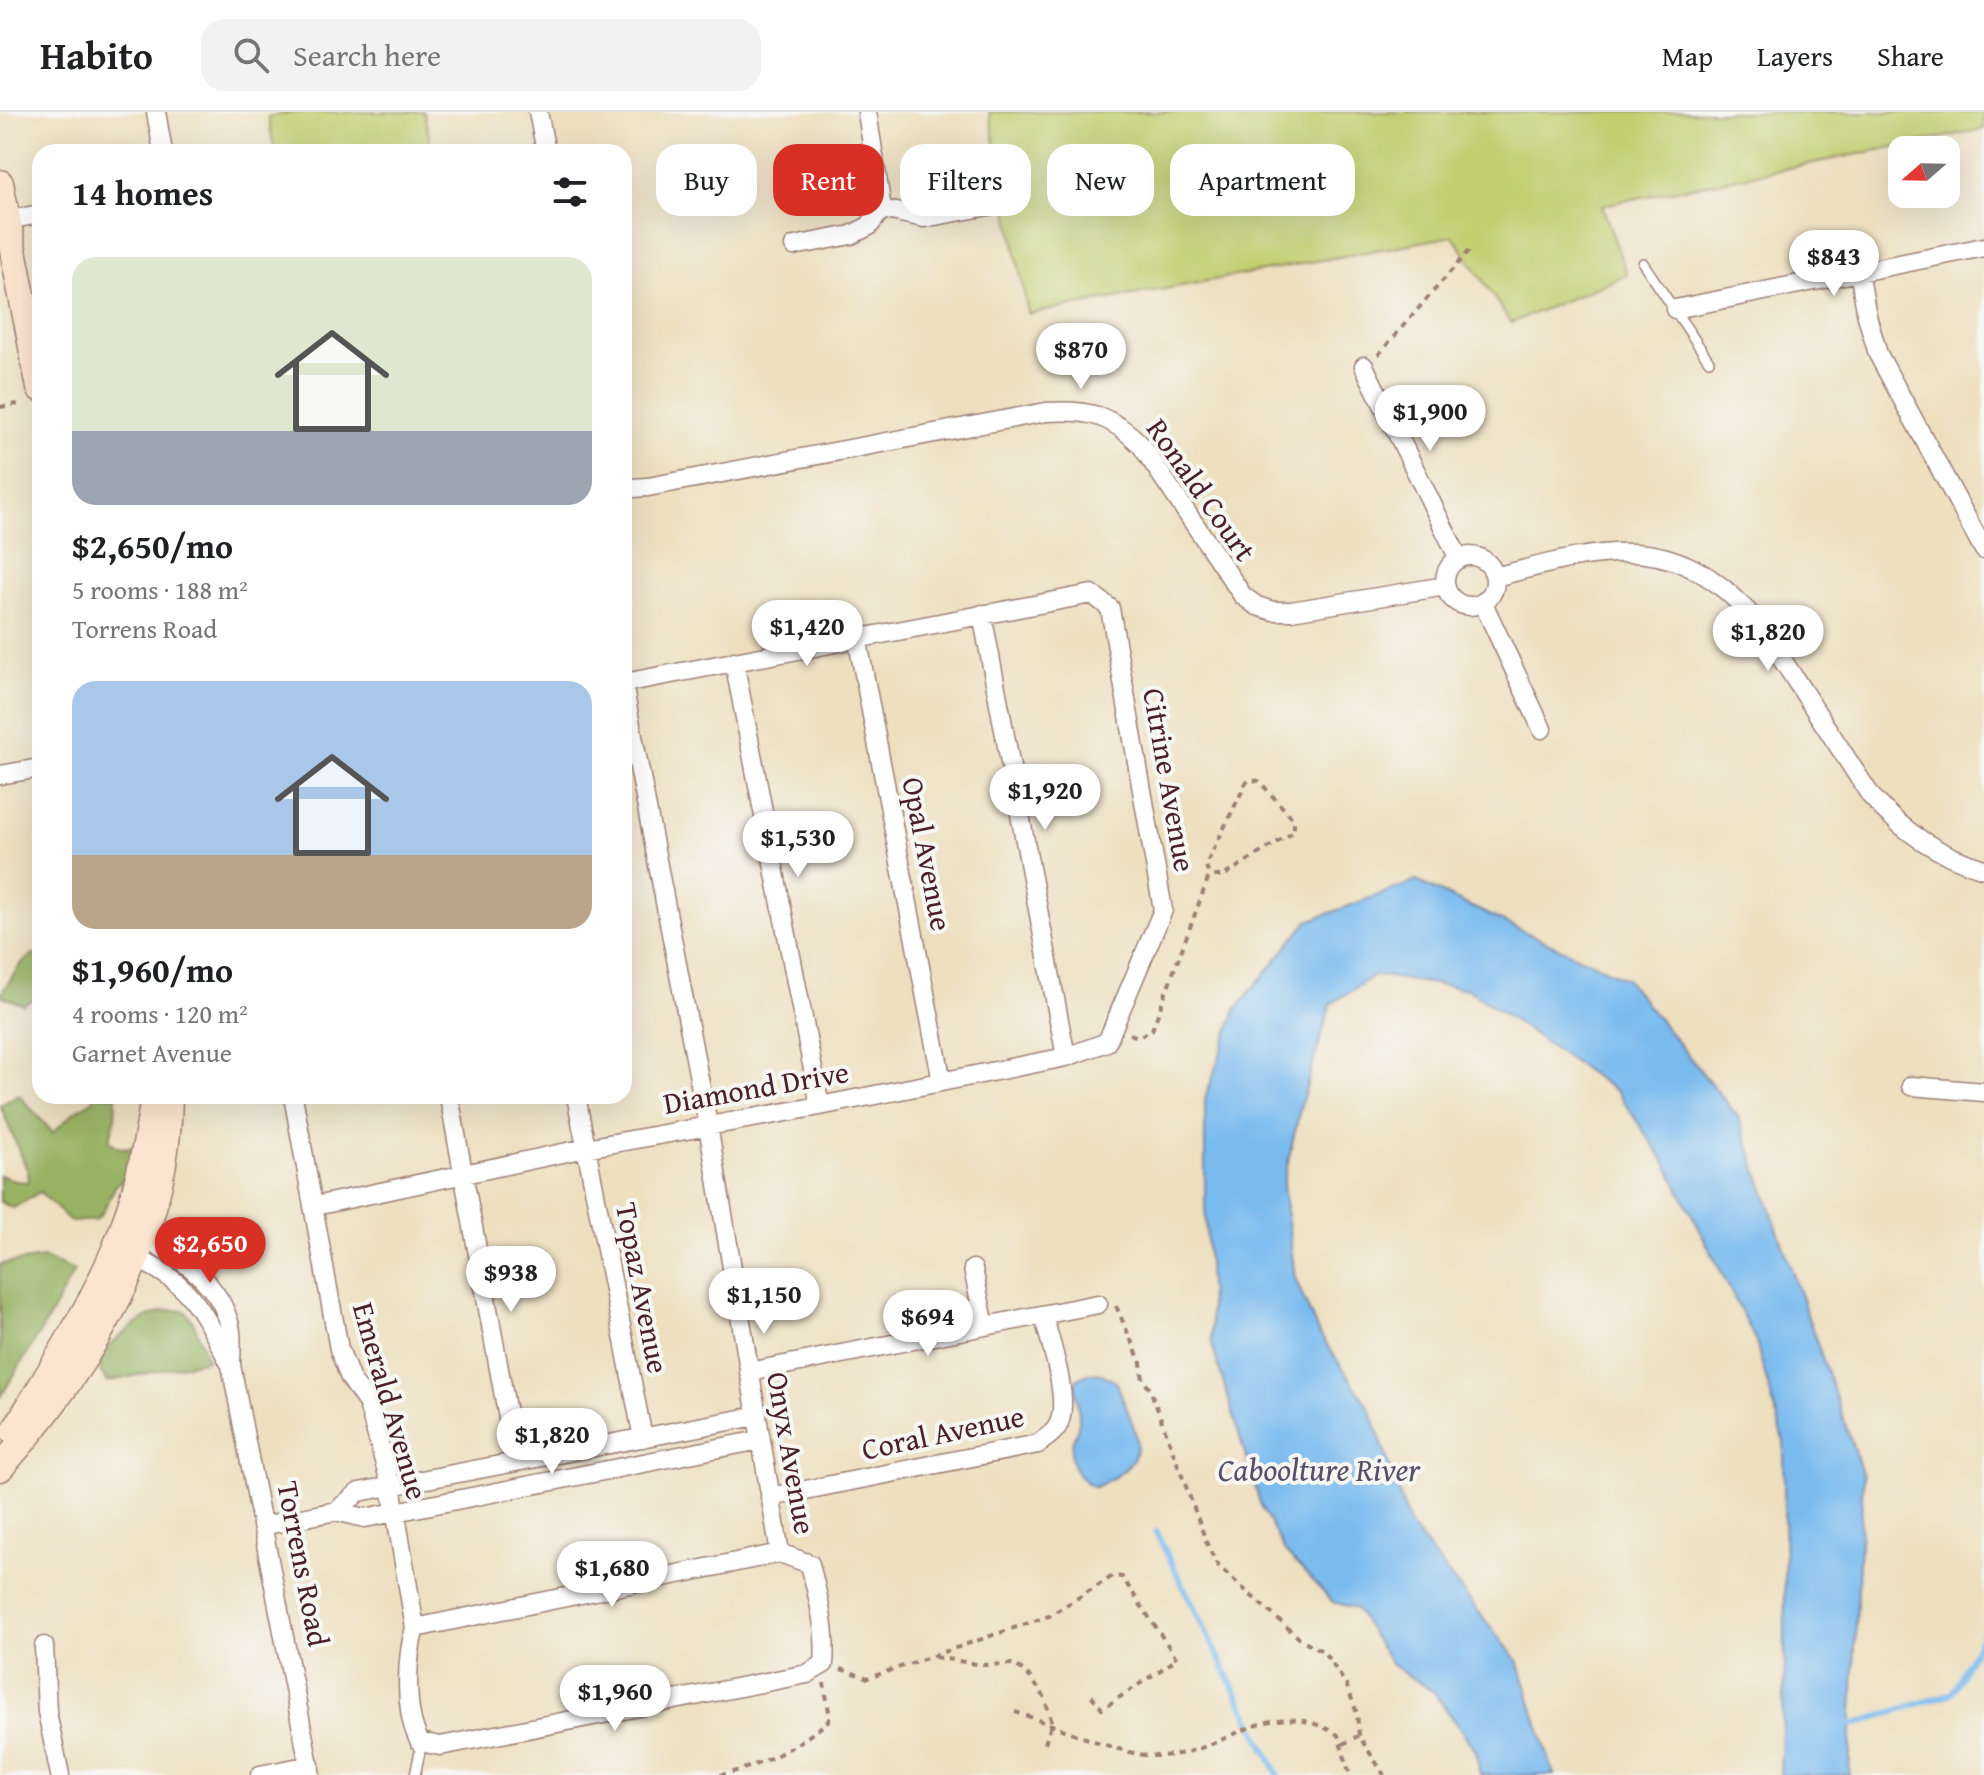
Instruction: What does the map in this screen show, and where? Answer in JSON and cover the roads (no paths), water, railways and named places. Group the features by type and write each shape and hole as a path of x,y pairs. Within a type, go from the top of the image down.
{"main road":[{"path":"0,183 32,347"},
{"path":"0,1455 66,1342 130,1244 153,1104"},
{"path":"0,1468 63,1390 86,1355 162,1165 168,1104"}],"street":[{"path":"156,112 162,144"},
{"path":"538,112 544,144"},
{"path":"867,112 872,144"},
{"path":"7,220 32,215"},
{"path":"794,246 851,235 869,226 877,216"},
{"path":"915,216 935,216"},
{"path":"1675,309 1984,247"},
{"path":"1859,271 1878,354 1984,550"},
{"path":"1364,366 1459,559"},
{"name":"Ronald Court","path":"632,488 1046,412 1071,410 1099,416 1122,426 1141,445 1233,585 1257,606 1273,611 1291,611 1446,586"},
{"path":"1495,577 1553,562 1621,552 1661,556 1689,565 1711,578 1743,605 1761,627 1871,796 1891,818 1944,855 1984,869"},
{"path":"1471,556 1482,559 1490,567 1495,577 1491,595 1483,603 1463,605 1452,598 1446,586 1448,570 1459,559 1471,556"},
{"name":"Citrine Avenue","path":"632,681 1092,594 1110,608 1163,910 1107,1042 1066,1057"},
{"path":"1483,603 1542,729"},
{"path":"982,614 1066,1057"},
{"name":"Opal Avenue","path":"857,637 942,1082"},
{"path":"734,661 820,1106"},
{"name":"Onyx Avenue","path":"632,731 708,1125 780,1553"},
{"path":"0,775 32,769"},
{"name":"Diamond Drive","path":"315,1206 586,1148 1066,1057"},
{"path":"1911,1086 1984,1092"},
{"name":"Emerald Avenue","path":"295,1104 339,1349 350,1378 368,1404 391,1486 415,1628 408,1650 412,1727 422,1742"},
{"path":"451,1104 516,1462"},
{"name":"Topaz Avenue","path":"578,1104 643,1438"},
{"name":"Torrens Road","path":"130,1244 183,1260 203,1278 219,1301 230,1327 231,1365 310,1770"},
{"path":"973,1269 985,1326"},
{"path":"749,1372 1098,1304"},
{"name":"Coral Avenue","path":"770,1497 1038,1444 1058,1426 1062,1408 1061,1387 1043,1315"},
{"path":"336,1511 359,1492 756,1416"},
{"path":"262,1526 336,1511 365,1518 395,1513 760,1440"},
{"path":"415,1628 780,1553 810,1564 822,1616 824,1664 807,1674 440,1746 422,1742"},
{"path":"44,1646 47,1712 60,1775"},
{"path":"260,1775 310,1770"}],"lane":[{"path":"1643,263 1709,361"},
{"path":"415,1775 422,1742"}],"water":[{"name":"Caboolture River","path":"1416,881 1626,979 1739,1118 1863,1476 1849,1775 1780,1775 1785,1665 1784,1442 1755,1339 1667,1165 1617,1092 1468,989 1375,975 1331,1004 1301,1104 1283,1184 1295,1278 1317,1330 1370,1409 1410,1526 1518,1661 1554,1775 1480,1775 1476,1751 1434,1692 1392,1665 1355,1608 1333,1602 1285,1552 1261,1506 1212,1344 1205,1205 1205,1099 1236,1009 1308,921"},
{"path":"1090,1373 1102,1374 1117,1383 1137,1444 1135,1456 1128,1466 1095,1487 1076,1470 1071,1452 1079,1420 1076,1380"}],"waterway":[{"path":"1156,1532 1278,1775"},
{"path":"1845,1727 1952,1693 1984,1632"}]}
